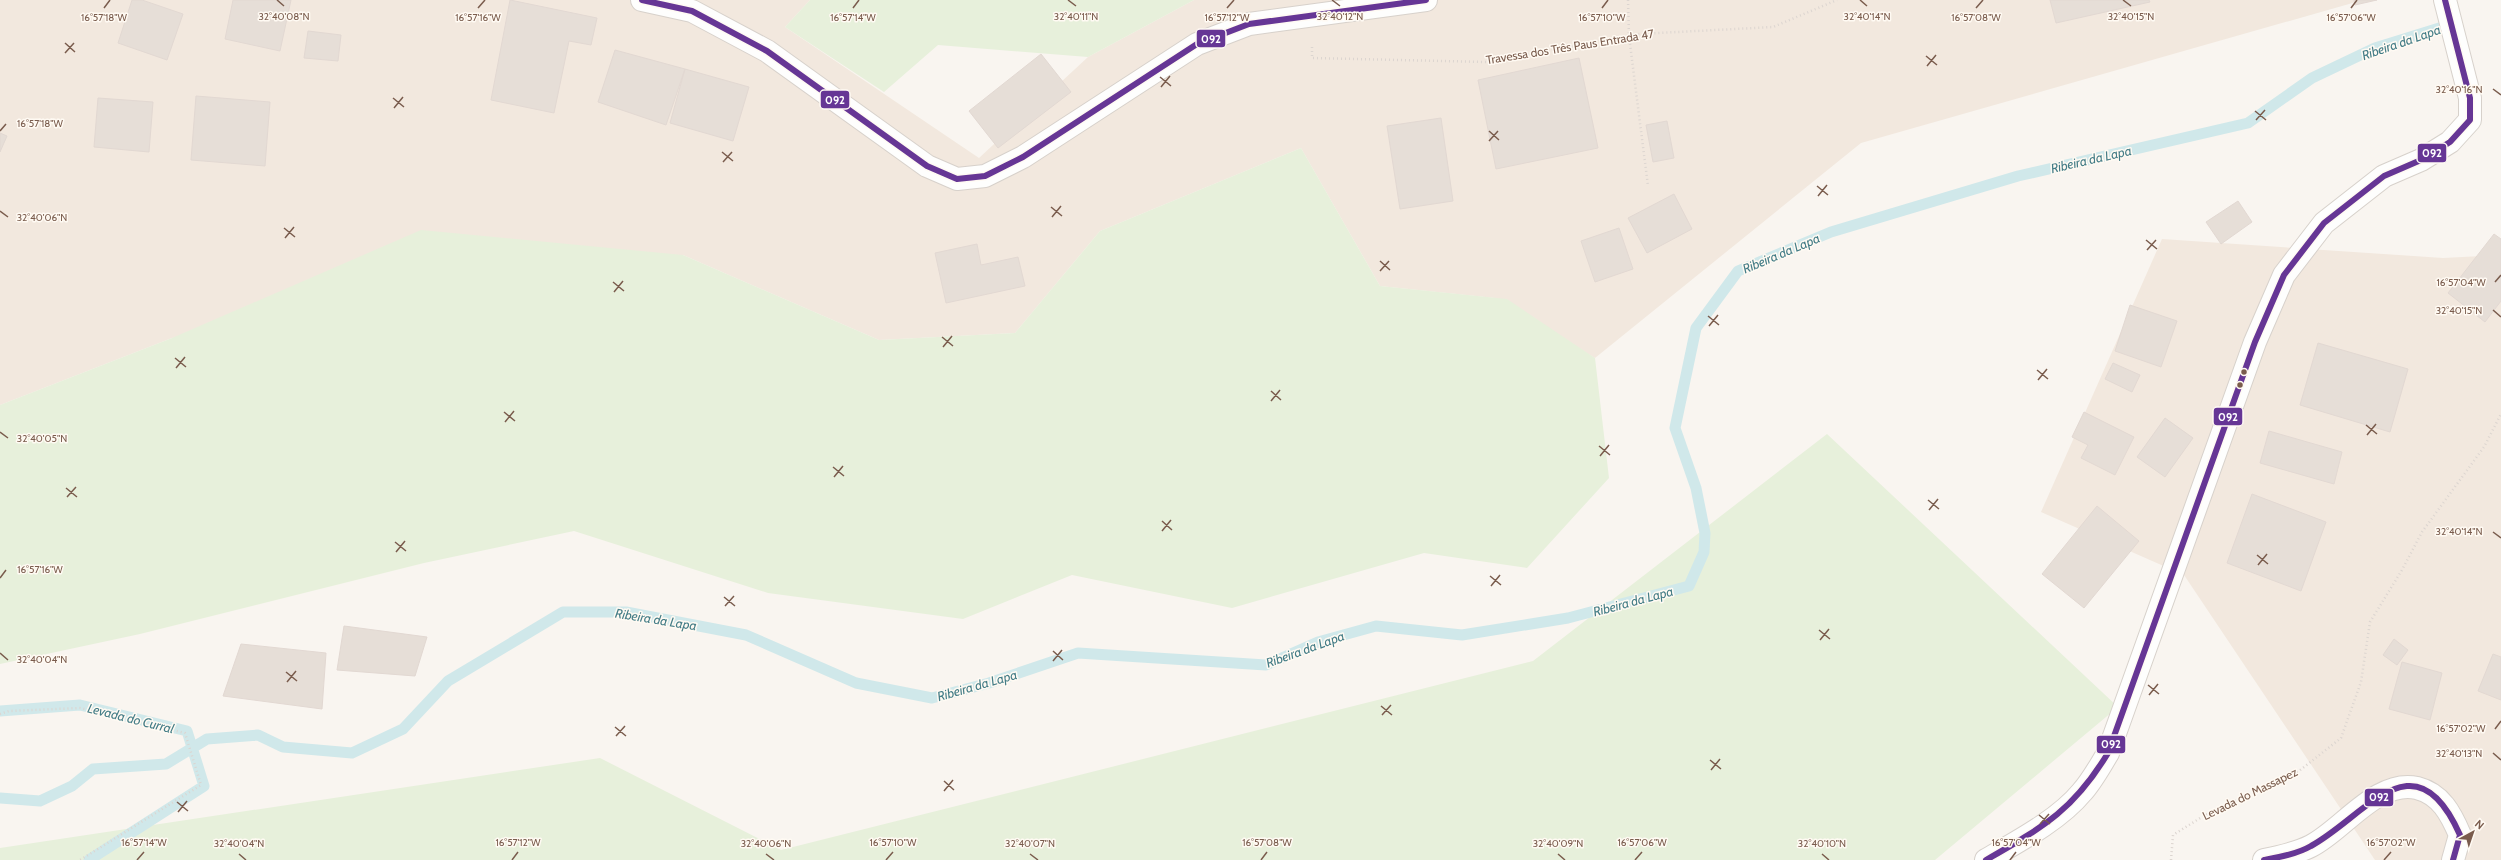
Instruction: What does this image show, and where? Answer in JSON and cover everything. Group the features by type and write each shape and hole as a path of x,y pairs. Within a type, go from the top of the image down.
{"street":[{"path":"642,0 692,11 767,51 928,166 957,179 986,176 1023,157 1197,44 1249,24 1426,0"},
{"path":"1986,860 2043,826 2082,793 2108,753 2255,342 2284,275 2324,223 2384,176 2421,160 2450,142 2470,120 2470,98 2445,0"},
{"path":"2264,860 2311,846 2383,792 2406,785 2427,790 2442,802 2453,818 2460,835 2453,860"}],"path":[{"path":"1628,0 1629,36 1648,186"},
{"name":"Travessa dos Três Paus Entrada 47","path":"1312,45 1312,58 1486,62 1629,36 1773,27 1837,0"},
{"name":"Levada do Massapez","path":"2170,860 2173,835 2206,815 2299,771 2341,738 2361,682 2370,622 2402,570 2422,532 2484,448 2501,414"},
{"path":"0,714 9,711 80,708 185,734 201,785 80,860"}],"shaded area":[{"path":"0,0 810,0 785,27 979,158 1088,57 1194,0 2363,0 1861,143 1595,358 1495,298 1380,286 1301,148 1100,231 1015,333 879,340 683,255 172,338 0,405"},
{"path":"2162,239 2443,258 2501,255 2501,860 2375,860 2184,575 2041,512"}],"green space":[{"path":"810,0 1194,0 1088,57 938,45 884,92 785,27"},
{"path":"1301,148 1380,286 1507,299 1595,358 1609,478 1527,568 1424,553 1232,608 1072,575 963,619 768,593 574,531 424,563 140,634 0,664 0,405 172,338 421,230 683,255 879,340 1015,333 1100,231"},
{"path":"1827,434 2118,707 1935,860 0,860 0,848 600,758 781,850 1533,661"}],"building":[{"path":"132,0 142,0 183,14 167,60 118,43"},
{"path":"233,0 291,0 280,51 225,39"},
{"path":"510,0 597,18 591,45 569,41 554,113 491,100"},
{"path":"2050,0 2149,0 2150,2 2056,23"},
{"path":"2354,0 2377,0 2355,5"},
{"path":"308,31 341,35 338,61 304,58"},
{"path":"615,50 685,69 666,125 598,102"},
{"path":"1041,54 1071,92 998,148 969,111"},
{"path":"1579,58 1598,148 1496,169 1478,80"},
{"path":"685,69 749,87 733,141 670,123"},
{"path":"196,96 270,102 265,166 191,160"},
{"path":"98,98 153,102 149,152 94,147"},
{"path":"1441,118 1453,201 1400,209 1387,126"},
{"path":"1667,121 1674,158 1653,162 1646,125"},
{"path":"0,133 7,136 0,152"},
{"path":"1674,194 1692,229 1647,253 1628,218"},
{"path":"2238,201 2252,222 2221,244 2206,222"},
{"path":"1619,228 1633,269 1595,282 1581,241"},
{"path":"2494,234 2501,239 2501,301 2485,322 2448,293"},
{"path":"977,244 981,265 1018,257 1025,286 946,303 935,253"},
{"path":"2130,305 2177,321 2161,367 2115,351"},
{"path":"2318,343 2408,369 2390,432 2300,405"},
{"path":"2113,363 2140,375 2132,392 2105,379"},
{"path":"2084,412 2134,437 2115,475 2081,458 2088,445 2072,437"},
{"path":"2165,418 2193,438 2165,477 2137,457"},
{"path":"2269,431 2342,452 2334,484 2260,463"},
{"path":"2252,494 2326,522 2301,591 2227,563"},
{"path":"2097,506 2139,541 2084,608 2042,574"},
{"path":"344,626 427,637 415,676 337,670"},
{"path":"2394,639 2408,650 2397,665 2383,655"},
{"path":"241,644 326,653 322,709 223,696"},
{"path":"2493,654 2501,657 2501,700 2478,691"},
{"path":"2402,662 2442,673 2430,720 2389,709"}],"waterway":[{"name":"Ribeira da Lapa","path":"0,798 40,801 72,786 93,769 166,764 207,739 258,735 283,747 352,753 403,729 448,681 563,612 626,612 746,635 856,683 932,698 989,683 1078,653 1266,665 1318,642 1376,626 1462,635 1568,618 1689,586 1704,552 1705,533 1696,488 1675,428 1696,328 1738,271 1831,232 2018,176 2248,123 2312,78 2375,48 2449,25"},
{"name":"Levada do Curral","path":"0,711 80,705 187,731 204,786 89,860"}],"transit line":[{"name":"092","path":"642,0 692,11 767,51 927,166 957,179 985,176 1023,157 1197,44 1249,24 1426,0"},
{"name":"092","path":"1986,860 2024,838 2069,804 2082,790 2108,753 2255,342 2284,275 2324,223 2384,176 2421,160 2450,142 2470,120 2470,98 2445,0"},
{"name":"092","path":"2264,860 2306,849 2331,833 2370,803 2389,791 2407,786 2425,790 2443,805 2460,835 2453,860"}]}
